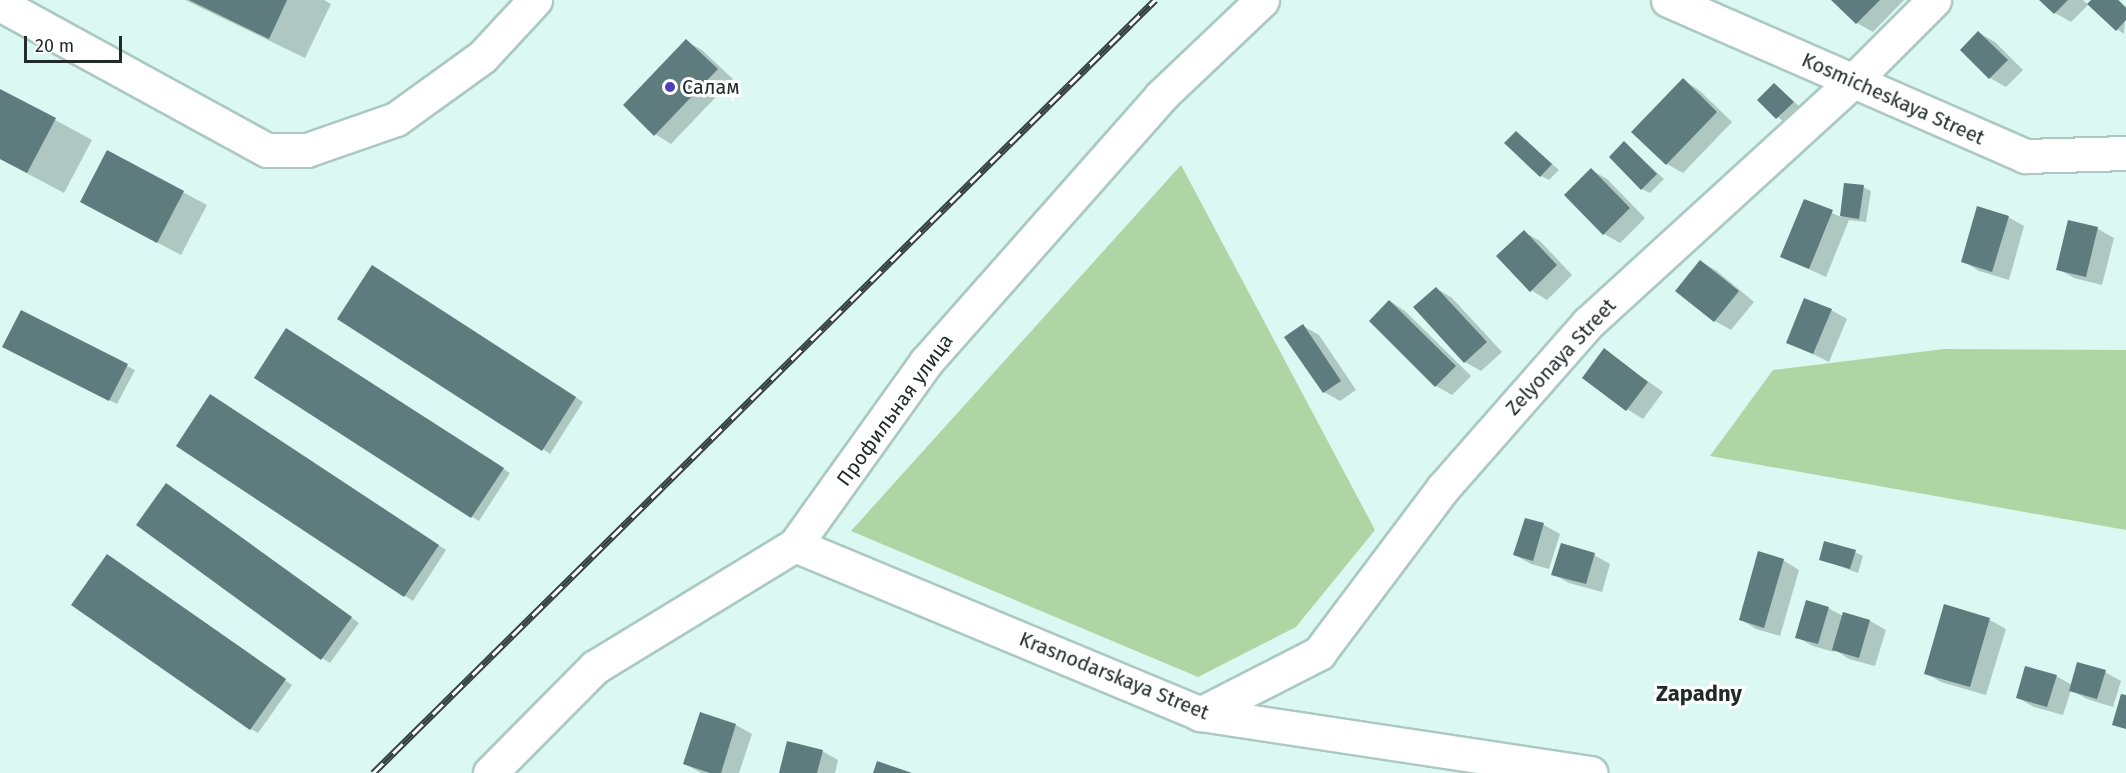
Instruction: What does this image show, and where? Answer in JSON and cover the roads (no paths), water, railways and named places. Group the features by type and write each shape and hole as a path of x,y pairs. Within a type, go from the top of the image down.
{"street":[{"path":"0,4 267,150 307,150 396,119 482,57 535,0"},
{"name":"Профильная улица","path":"490,773 595,668 795,545 926,362 1161,96 1262,0"},
{"name":"Kosmicheskaya Street","path":"1668,0 2025,156 2126,153"},
{"name":"Zelyonaya Street","path":"1200,714 1319,653 1443,488 1588,323 1852,82 1934,0"},
{"name":"Krasnodarskaya Street","path":"795,545 1200,714 1591,773"}],"railway":[{"path":"373,773 1155,0"}],"place":[{"name":"Салам","path":"670,87"}],"district":[{"name":"Zapadny","path":"1699,694"}]}
